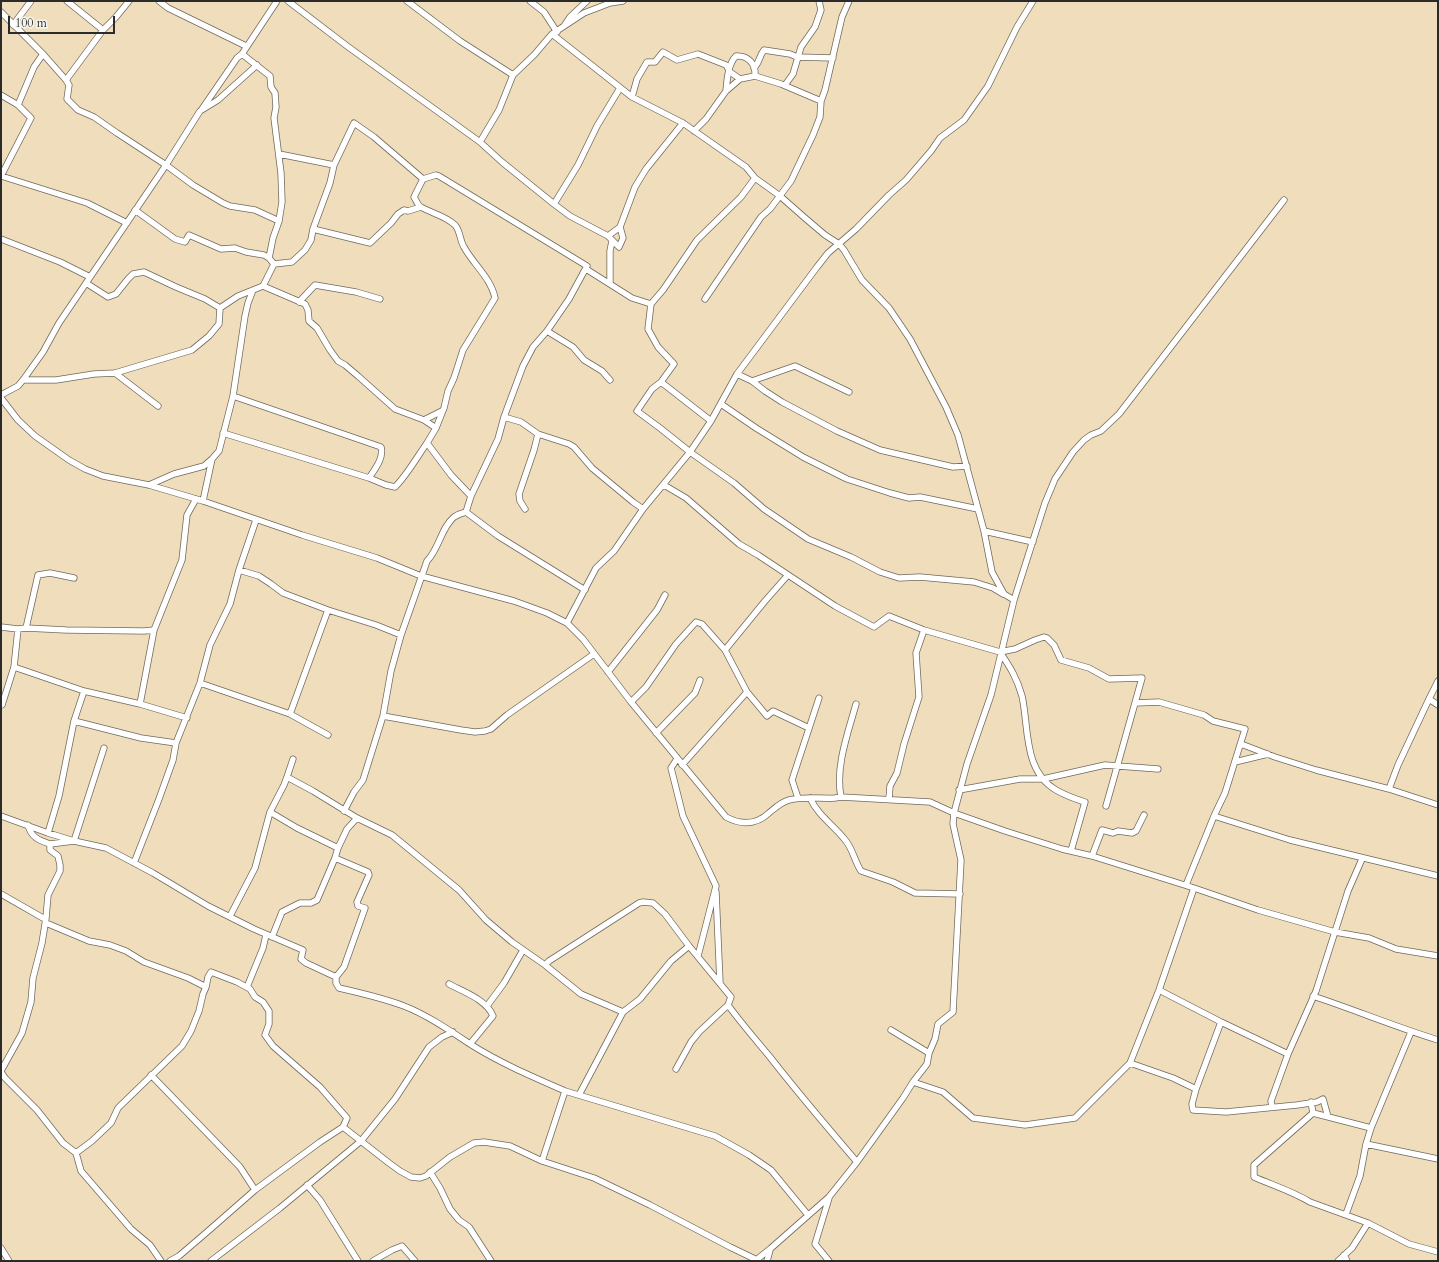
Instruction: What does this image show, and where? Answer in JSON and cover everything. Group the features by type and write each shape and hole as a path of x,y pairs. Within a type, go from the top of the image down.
{"street":[{"path":"14,25 31,1"},
{"path":"67,1 103,30"},
{"path":"66,80 103,30 129,1"},
{"path":"159,1 168,8 246,46"},
{"path":"1,395 18,386 43,352 59,323 166,165 200,111 237,58 242,54 277,1"},
{"path":"288,1 347,46 480,142 502,162 570,216 610,239 619,247 623,238 620,227"},
{"path":"407,1 460,41 513,75"},
{"path":"530,1 544,12 554,33 620,88 632,97 683,123 746,167 755,178 780,196 825,235 839,244 844,250 862,280 889,308 910,339 946,407 958,435 967,466 984,531 992,572 1004,594"},
{"path":"562,28 570,17 587,1"},
{"path":"480,142 499,110 513,75 554,33 584,13 610,3 623,1"},
{"path":"785,85 793,74 801,47 815,27 821,10 819,1"},
{"path":"705,299 761,217 791,181 820,117 821,101 833,58 842,17 849,1"},
{"path":"567,623 596,568 614,551 643,509 690,452 711,421 737,374 828,253 856,229 906,180 940,138 964,120 988,86 1017,26 1033,1"},
{"path":"1,12 43,54 66,80 69,85 67,99 78,110 94,117 193,185 223,203 230,206 255,210 279,221"},
{"path":"754,68 759,63 761,54 764,50 790,54 797,57 833,58"},
{"path":"632,97 637,79 647,62 655,62 664,52 677,60 698,54 726,65 730,72 740,79"},
{"path":"18,105 34,67 43,54"},
{"path":"242,54 270,76 276,107 274,118 282,185 282,202 279,221 273,238 269,258"},
{"path":"726,91 730,72 729,66 736,56 742,55 748,59 754,68 755,76"},
{"path":"200,111 218,100 257,65"},
{"path":"694,131 706,119 726,91 740,79 755,76 785,85 821,101"},
{"path":"554,204 578,165 597,126 620,88"},
{"path":"1,95 18,105 31,118 1,176 87,203 127,223"},
{"path":"274,264 292,262 299,256 311,240 313,229 330,183 334,165 354,123 374,137 422,179"},
{"path":"610,283 610,239 620,227 635,187 646,169 683,123"},
{"path":"278,154 334,165"},
{"path":"422,179 436,176 451,183 575,258 587,266 586,269 632,298 651,304"},
{"path":"755,178 741,197 697,240 663,290 651,304 648,329 658,347 674,364 661,382 652,389 637,411 729,480 769,513 808,539 851,557 880,572 899,578 920,577 970,581 993,588 1014,600"},
{"path":"223,433 369,478 386,485 395,487 403,478 436,428 463,350 495,298 487,280 460,240 455,225 421,207 414,197 422,179"},
{"path":"343,1127 400,1172 411,1177 420,1178 450,1157 474,1143 478,1142 510,1146 542,1162 594,1178 650,1205 756,1260 829,1197 857,1162 926,1064 928,1053 935,1039 938,1024 953,1012 960,894 960,860 954,824 954,813 966,764 991,695 1000,652 1014,600 1045,503 1055,479 1084,440 1101,431 1119,414 1284,200"},
{"path":"313,229 370,242 398,214 404,210 408,211 421,207"},
{"path":"136,210 175,239 185,242 189,235 221,249 236,248 246,252 264,255 274,264"},
{"path":"1,239 60,262 90,277"},
{"path":"220,308 238,296 263,286 274,264"},
{"path":"466,512 471,496 498,439 522,366 532,347 547,331 569,299 586,269"},
{"path":"86,283 108,297 116,294 133,274 144,272 161,281 205,299 220,308"},
{"path":"299,302 315,285 380,298"},
{"path":"263,286 305,304 308,310 309,321 317,328 338,361 364,381 395,409 424,420 436,428"},
{"path":"149,485 174,474 204,466 219,451 233,396 248,302 254,290"},
{"path":"23,380 56,380 94,374 115,373 192,350 209,336 219,324 220,308"},
{"path":"547,331 573,348 584,360 602,372 610,380"},
{"path":"752,381 795,366 849,392"},
{"path":"115,373 158,406"},
{"path":"737,374 752,381 782,402 837,431 880,450 953,467 967,466"},
{"path":"661,382 711,421"},
{"path":"233,396 381,447 382,452 380,460 369,478"},
{"path":"1,398 18,420 30,431 69,460 85,469 104,476 149,485 203,501 256,520 377,558 421,576 514,601 567,623 583,639 682,765 726,817 734,822 746,823 759,820 787,800 798,798 841,797 930,802 954,813 1005,831 1186,885 1258,910 1335,932 1369,938 1396,949 1438,956"},
{"path":"721,404 802,457 847,479 909,498 920,497 978,508"},
{"path":"424,420 442,411"},
{"path":"504,417 521,422 538,434 562,441 574,447 592,468 643,509"},
{"path":"525,509 520,501 519,494 538,434"},
{"path":"427,443 451,475 471,496"},
{"path":"203,501 212,459"},
{"path":"664,485 686,498 739,544 835,606 874,627 889,616 924,630 1000,652 1044,637 1048,638 1054,645 1061,660 1089,668 1109,680 1142,678 1106,806"},
{"path":"140,704 154,630 182,560 187,516 196,499"},
{"path":"344,811 354,792 363,780 383,716 391,671 401,635 427,561 432,556 441,536 454,517 466,512"},
{"path":"466,512 498,536 585,590"},
{"path":"134,863 173,760 176,743 200,684 210,645 230,604 239,570 256,520"},
{"path":"984,531 1033,542"},
{"path":"239,570 259,576 283,593 401,635"},
{"path":"26,628 38,575 50,573 74,578"},
{"path":"725,650 788,575"},
{"path":"608,672 657,610 665,595"},
{"path":"290,714 328,610"},
{"path":"631,702 646,687 676,644 696,622 702,624 725,650 747,692 767,716 773,711 809,728"},
{"path":"1,627 18,629 66,630 154,630"},
{"path":"1,705 14,667 18,629"},
{"path":"889,799 890,786 897,773 904,744 919,697 916,653 924,630"},
{"path":"1000,652 1016,676 1022,697 1027,741 1037,770 1043,779 1056,790 1085,802 1071,851"},
{"path":"383,716 461,730 475,732 485,731 491,729 507,715 594,654"},
{"path":"14,667 84,691 140,704 187,718"},
{"path":"656,733 695,693 700,680"},
{"path":"1389,788 1398,765 1438,681"},
{"path":"200,684 290,714 328,735"},
{"path":"48,833 59,796 74,722 84,691"},
{"path":"682,765 747,692"},
{"path":"798,798 792,780 819,698"},
{"path":"1429,699 1438,705"},
{"path":"1135,703 1159,702 1204,715 1213,721 1245,729 1225,794 1214,816 1186,885"},
{"path":"841,797 839,787 843,750 856,704"},
{"path":"74,722 141,738 176,743"},
{"path":"1241,744 1316,770 1389,788 1438,805"},
{"path":"74,841 104,748"},
{"path":"1235,762 1268,754"},
{"path":"677,759 671,768 683,816 716,886 720,983"},
{"path":"230,916 255,868 270,812 284,785 293,760"},
{"path":"960,790 1020,779 1043,779 1105,765 1158,769"},
{"path":"286,777 291,778 344,811 392,835 459,890 486,920 512,942 545,965 581,994 623,1012"},
{"path":"810,798 819,812 846,840 861,871 893,882 916,893 960,894"},
{"path":"270,812 297,828 338,848"},
{"path":"1092,856 1102,830 1113,833 1118,831 1132,833 1136,831 1144,815"},
{"path":"1,816 74,841 106,848 153,873 208,906 266,935 303,950 301,959 306,964 336,977"},
{"path":"1214,816 1277,837 1438,876"},
{"path":"272,937 282,912 300,903 311,903 317,900 347,829 357,818"},
{"path":"28,825 30,834 38,840 50,844 74,841"},
{"path":"50,844 50,850 58,856 60,865 59,873 48,896 46,920 33,978 31,1002 22,1034 1,1071 3,1080 37,1110 63,1143 76,1153 81,1171 131,1229 150,1245 161,1261"},
{"path":"335,858 368,872 370,875 357,902 358,906 365,908 344,967 336,977 336,983 339,988 388,1000 405,1006 453,1032 470,1044 509,1066 565,1091 715,1136 749,1155 771,1170 808,1215"},
{"path":"1272,1106 1271,1101 1288,1054 1314,996 1348,891 1362,858"},
{"path":"698,956 716,886"},
{"path":"913,1082 943,1092 973,1118 1025,1125 1074,1118 1130,1063 1159,990 1194,888"},
{"path":"1,894 46,920 89,941 110,945 144,962 188,978 206,987"},
{"path":"545,965 549,961 643,902 653,903 664,914 731,997 728,1005 699,1032 691,1042 676,1069"},
{"path":"246,987 263,948 266,935"},
{"path":"579,1095 623,1012 640,998 670,961 689,946"},
{"path":"487,1006 504,983 523,950"},
{"path":"76,1153 92,1141 110,1123 118,1108 182,1046 191,1031 199,1011 208,977 211,972 237,982 250,989 255,997 264,1002 269,1011 265,1035 273,1046 320,1087 347,1118 343,1127 320,1142 256,1190 179,1256 170,1261"},
{"path":"449,984 487,1006 491,1010 493,1016 470,1044"},
{"path":"1159,990 1288,1054"},
{"path":"1314,996 1411,1032 1438,1040"},
{"path":"728,1005 794,1088 857,1162"},
{"path":"1221,1022 1196,1089 1192,1104 1193,1110 1226,1112 1311,1102 1324,1099 1328,1117"},
{"path":"891,1030 928,1053"},
{"path":"210,1261 361,1141 398,1094 429,1047 442,1037 453,1032"},
{"path":"1346,1214 1360,1176 1366,1144 1371,1128 1411,1032"},
{"path":"1130,1063 1173,1078 1196,1089"},
{"path":"151,1075 240,1167 256,1190"},
{"path":"542,1162 565,1091"},
{"path":"1311,1102 1313,1113"},
{"path":"1313,1113 1371,1128"},
{"path":"1313,1113 1254,1165 1254,1177 1278,1188 1301,1196 1310,1202 1368,1223 1409,1244 1438,1252"},
{"path":"1366,1144 1438,1158"},
{"path":"430,1172 450,1209 459,1220 469,1227 491,1261"},
{"path":"307,1185 320,1200 358,1261"},
{"path":"829,1197 816,1244 829,1261"},
{"path":"1338,1261 1352,1248 1368,1223"},
{"path":"373,1261 402,1246 415,1261"},
{"path":"1,1248 9,1261"},
{"path":"767,1261 770,1249"},
{"path":"1344,1255 1347,1261"}]}
